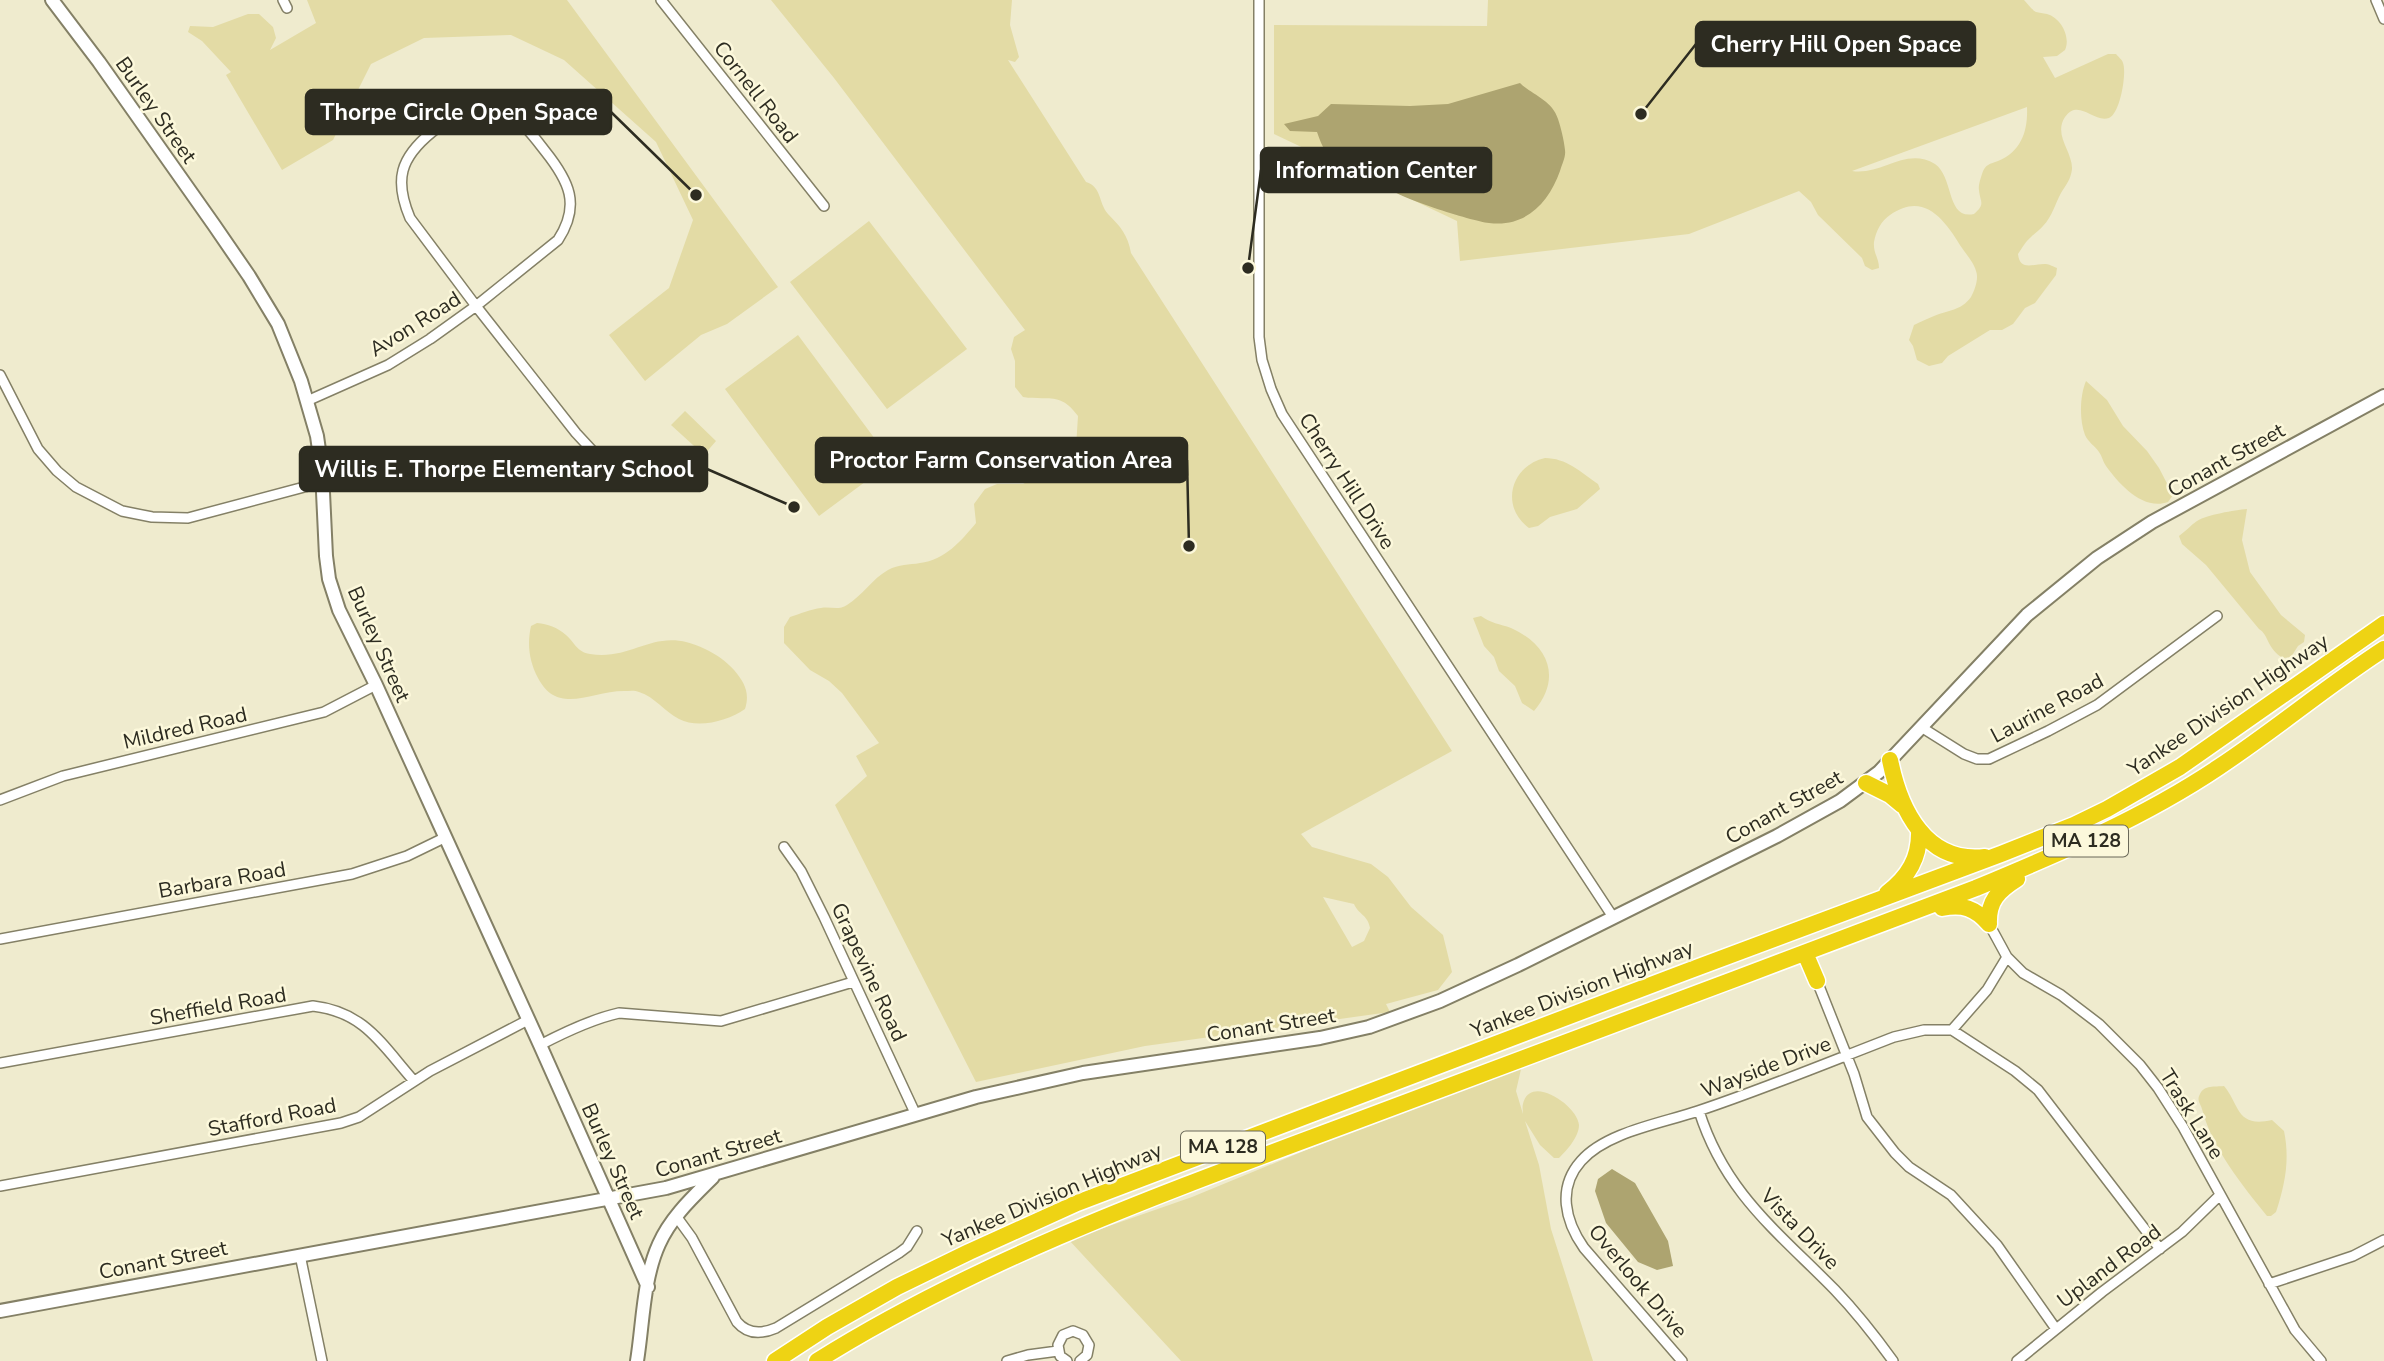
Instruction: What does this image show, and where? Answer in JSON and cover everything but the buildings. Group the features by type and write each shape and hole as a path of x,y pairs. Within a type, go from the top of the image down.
{"highway":[{"name":"Yankee Division Highway","path":"775,1361 897,1287 1077,1203 2001,855 2096,815 2171,773 2384,624"},
{"name":"Yankee Division Highway","path":"817,1361 930,1297 1106,1216 1909,914 2047,859 2152,808 2208,774 2384,649"},
{"path":"1890,761 1902,805"},
{"path":"1866,783 1890,795 1902,805 1919,830 1948,855 1976,858 2001,855"},
{"path":"1876,901 1897,886 1910,870 1918,850 1919,830"},
{"path":"1989,924 1991,903 1996,895 2047,859"},
{"path":"1909,914 1963,905 1980,914 1989,924"},
{"path":"1805,953 1817,981"}],"main road":[{"name":"Burley Street","path":"52,0 99,62 249,276 278,324 302,381 317,436 330,579 339,610 376,685 648,1287"},
{"name":"Conant Street","path":"0,1311 666,1188 1027,1084 1083,1073 1320,1038 1405,1016 1468,989 1809,819 1866,783 1890,761 2012,629 2097,558 2161,517 2384,396"},
{"path":"637,1361 648,1287 658,1246 676,1216 714,1175"}],"street":[{"name":"Cornell Road","path":"661,0 824,206"},
{"name":"Cherry Hill Drive","path":"1259,0 1258,291 1262,360 1271,389 1282,414 1613,917"},
{"path":"2376,0 2384,19"},
{"path":"480,108 494,109 521,121 562,172 568,186 570,205 565,230 558,240 476,306 410,218 401,186 402,170 408,156 420,142 464,111 480,108"},
{"name":"Avon Road","path":"307,401 388,365 476,306 576,433 601,460"},
{"path":"0,375 38,449 57,471 76,487 122,511 152,517 188,518 323,482"},
{"name":"Laurine Road","path":"1921,726 1964,754 1976,759 1989,759 2048,732 2097,705 2217,616"},
{"name":"Mildred Road","path":"0,800 63,776 324,712 376,685"},
{"name":"Barbara Road","path":"0,939 352,874 407,856 444,838"},
{"name":"Grapevine Road","path":"784,847 801,871 916,1115"},
{"name":"Trask Lane","path":"1989,924 2007,957 2023,973 2061,995 2099,1024 2140,1065 2171,1106 2295,1330 2321,1361"},
{"path":"2007,957 1987,990 1952,1030 2015,1071 2038,1090 2160,1249"},
{"path":"1817,981 1867,1117 1909,1167 1951,1195 1997,1245 2056,1329"},
{"path":"540,1045 570,1030 619,1013 721,1021 853,982"},
{"name":"Sheffield Road","path":"0,1063 313,1006 344,1013 366,1026 414,1081"},
{"name":"Stafford Road","path":"0,1186 341,1123 359,1117 430,1071 528,1020"},
{"name":"Wayside Drive","path":"1595,1148 1620,1136 1699,1111 1911,1032 1952,1030"},
{"name":"Vista Drive","path":"1699,1111 1716,1157 1736,1188 1856,1312 1893,1361"},
{"name":"Overlook Drive","path":"1595,1148 1580,1161 1569,1179 1565,1195 1573,1233 1682,1361"},
{"name":"Upland Road","path":"2017,1361 2102,1292 2182,1233 2220,1195"},
{"name":"Yankee Division Highway","path":"676,1216 692,1238 737,1322 742,1327 760,1333 776,1328 899,1253 916,1231"},
{"path":"2269,1284 2353,1256 2384,1240"},
{"path":"300,1255 322,1361"},
{"path":"1067,1361 1058,1351 1058,1345 1063,1335 1073,1331 1079,1332 1088,1340 1087,1355 1080,1361"},
{"path":"1007,1361 1028,1354 1058,1351"}],"shaded area":[{"path":"307,0 567,0 778,287 727,324 701,335 645,381 609,335 669,288 693,220 656,142 564,60 511,35 424,38 371,64 333,140 282,170 226,75 231,72 202,41 188,32 190,26 213,27 248,14 259,14 273,27 276,38 270,50 316,23"},
{"path":"771,0 1012,0 1010,25 1019,57 1015,62 1008,60 1086,182 1095,187 1108,214 1126,236 1131,253 1452,751 1301,834 1312,847 1371,864 1388,877 1411,907 1443,935 1452,972 1438,990 1386,1004 1390,1012 1145,1046 976,1082 835,805 867,776 856,756 879,743 842,693 829,681 810,670 784,643 784,627 790,617 817,609 847,605 892,568 929,561 945,554 976,523 974,504 985,489 997,484 1023,484 1034,478 1047,479 1064,470 1076,447 1078,416 1059,400 1023,397 1015,387 1015,361 1011,349 1014,337 1025,330 834,78","holes":["1323,897 1354,904 1370,928 1364,941 1352,947"]},
{"path":"1488,0 2024,0 2036,12 2057,19 2066,34 2065,50 2057,56 2043,57 2055,78 2108,54 2116,54 2122,60 2124,75 2122,93 2113,115 2103,119 2076,110 2065,117 2062,124 2062,137 2071,163 2071,176 2049,219 2027,240 2018,254 2019,260 2025,265 2046,264 2057,268 2056,275 2035,303 2025,308 2013,324 2002,330 1990,330 1948,356 1942,363 1929,366 1917,360 1909,340 1914,325 1954,310 1967,302 1977,277 1974,265 1949,228 1933,212 1924,208 1902,208 1884,220 1874,242 1879,268 1872,270 1865,266 1862,258 1818,215 1811,202 1799,191 1689,234 1460,261 1457,221 1274,134 1274,25 1487,26","holes":["2027,107 2025,132 2018,146 1983,171 1979,186 1981,205 1974,214 1959,211 1941,170 1924,159 1914,158 1873,169 1852,171"]},
{"path":"1520,83 1547,102 1555,112 1565,155 1549,193 1534,210 1514,221 1489,223 1402,196 1384,185 1369,164 1359,159 1333,158 1323,146 1317,132 1290,131 1284,124 1318,116 1331,104 1448,104"},
{"path":"869,221 967,349 887,409 790,282"},
{"path":"798,335 892,462 819,516 725,389"},
{"path":"2086,381 2107,400 2123,426 2159,468 2173,495 2168,502 2150,503 2132,494 2111,473 2099,452 2086,437 2081,407"},
{"path":"685,411 716,441 704,455 671,425"},
{"path":"1545,458 1560,460 1573,466 1598,484 1600,489 1577,509 1550,517 1538,526 1529,528 1514,509 1513,488 1524,469"},
{"path":"2247,509 2242,540 2250,572 2281,615 2305,635 2304,642 2291,657 2283,658 2274,651 2262,632 2206,565 2182,544 2179,536 2201,519"},
{"path":"1481,616 1524,635 1542,653 1549,675 1548,687 1534,711 1522,703 1515,686 1499,671 1494,657 1484,646 1473,618"},
{"path":"537,623 559,630 579,649 590,654 620,653 659,641 672,640 688,642 705,649 717,655 741,679 747,693 745,709 722,720 695,723 679,719 650,697 636,691 612,692 576,699 555,696 538,678 531,659 531,626"},
{"path":"1522,1065 1516,1091 1523,1114 1527,1095 1544,1092 1571,1109 1579,1125 1569,1147 1559,1158 1554,1158 1540,1145 1525,1121 1539,1165 1551,1229 1593,1361 1181,1361 1069,1240 1192,1197"},
{"path":"2224,1086 2245,1118 2260,1122 2272,1120 2284,1131 2286,1172 2276,1212 2271,1216 2267,1216 2238,1179 2220,1152 2207,1124 2199,1096 2207,1088"},
{"path":"1612,1169 1635,1183 1668,1241 1673,1266 1657,1270 1638,1262 1606,1223 1595,1191 1598,1179"}],"place":[{"name":"Cherry Hill Open Space","path":"1641,114"},
{"name":"Thorpe Circle Open Space","path":"696,195"},
{"name":"Information Center","path":"1248,268"},
{"name":"Willis E. Thorpe Elementary School","path":"794,507"},
{"name":"Proctor Farm Conservation Area","path":"1189,546"}]}
